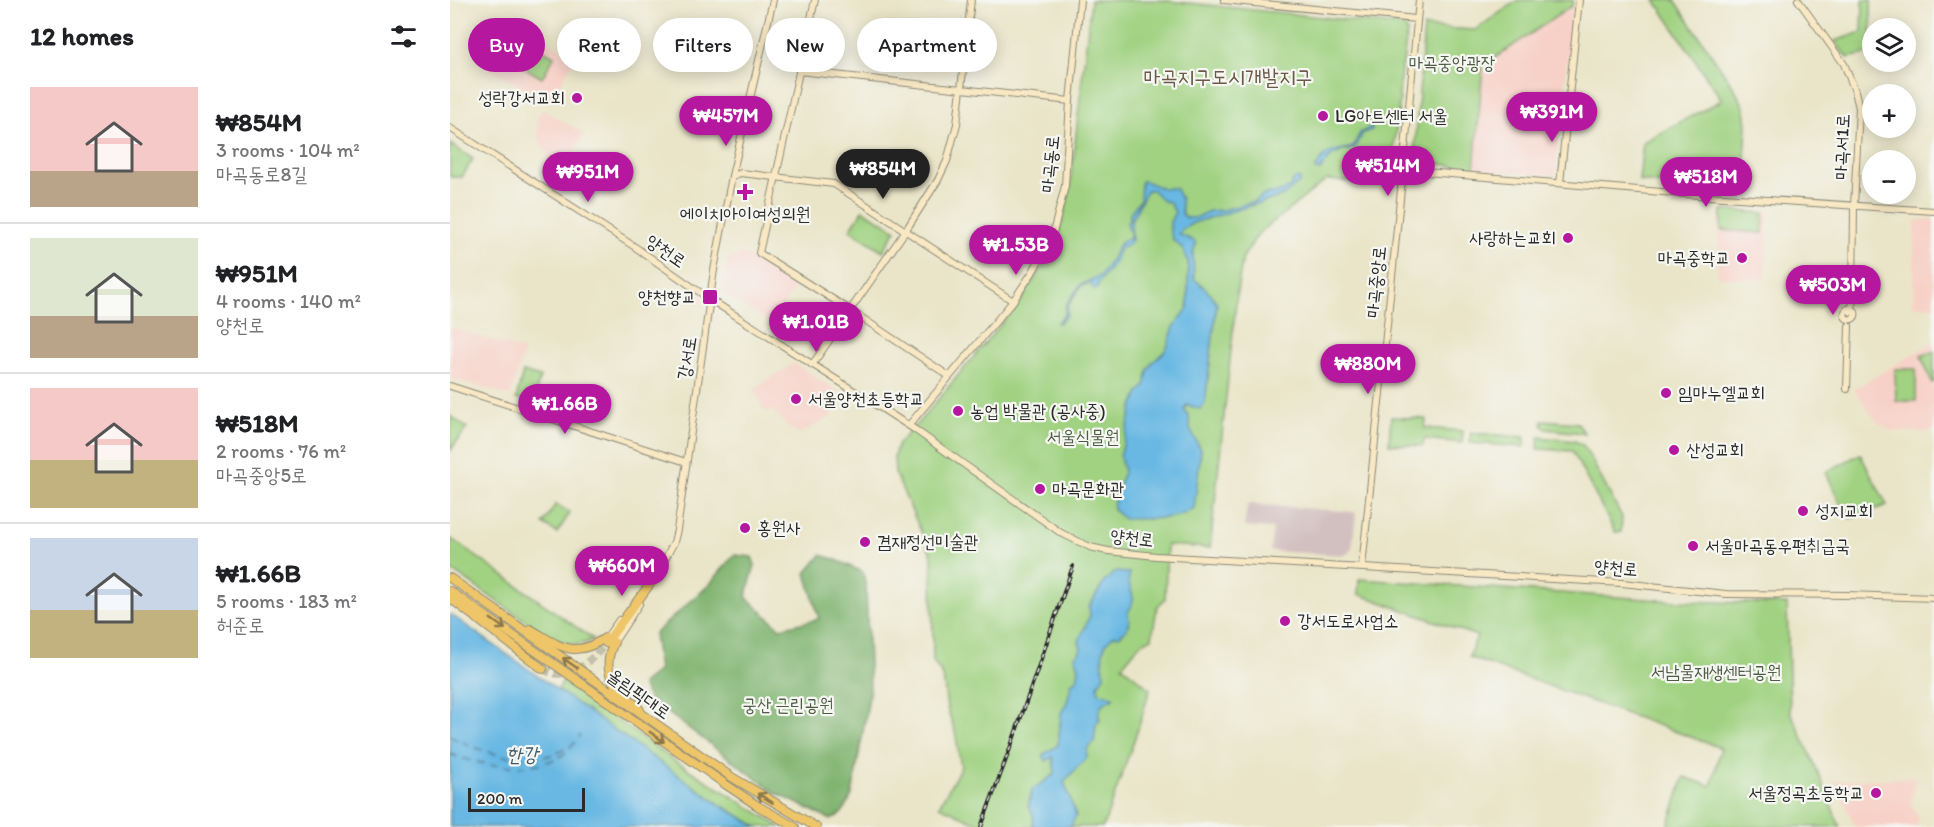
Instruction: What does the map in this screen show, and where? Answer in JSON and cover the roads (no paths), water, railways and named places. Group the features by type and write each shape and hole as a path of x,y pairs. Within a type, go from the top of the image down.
{"highway":[{"path":"642,714 635,701 621,692 610,676 608,641 656,576"},
{"name":"올림픽대로","path":"450,578 730,776 816,827"},
{"name":"올림픽대로","path":"450,591 724,784 795,827"},
{"path":"450,598 543,669"},
{"path":"513,622 567,649 578,649 608,641"}],"main road":[{"name":"강서로","path":"656,576 674,542 714,270 732,176 773,0"},
{"path":"811,18 815,0"},
{"path":"812,365 906,230 938,180 947,161 957,124 971,0"},
{"name":"마곡동로","path":"909,425 1013,301 1052,237 1065,186 1070,101 1080,0"},
{"path":"1224,0 1416,20"},
{"name":"마곡중앙로","path":"1362,567 1419,0"},
{"path":"1560,183 1579,0"},
{"name":"마곡서1로","path":"1797,0 1839,56 1855,91 1859,108 1854,206 1853,312"},
{"path":"799,72 759,253 949,376"},
{"path":"808,72 1070,101"},
{"name":"양천로","path":"450,128 636,247 711,300 909,425 1061,533 1090,547 1156,556 1622,583 1726,594 1934,598"},
{"path":"1403,170 1934,212"},
{"path":"732,176 741,173 834,184 1013,301"},
{"path":"1847,389 1849,326"},
{"path":"450,386 687,462"}],"water":[{"path":"1372,126 1372,130 1363,133 1354,149 1334,155 1320,171 1315,170 1322,158 1335,151 1353,147 1360,133"},
{"path":"1297,178 1300,182 1283,196 1193,223 1179,234 1196,244 1193,253 1194,279 1217,303 1205,404 1200,409 1187,405 1184,410 1189,416 1190,429 1201,450 1194,508 1170,517 1124,519 1113,509 1115,494 1124,472 1120,457 1133,406 1145,386 1148,370 1166,350 1174,327 1188,308 1188,262 1182,248 1173,240 1170,231 1170,222 1175,212 1169,202 1163,201 1153,190 1147,190 1131,221 1132,240 1118,252 1115,262 1099,282 1096,290 1093,289 1091,283 1081,286 1067,307 1067,315 1057,323 1065,314 1066,305 1080,285 1100,276 1118,246 1124,240 1130,239 1127,223 1130,213 1140,200 1141,181 1176,189 1181,199 1182,214 1187,218 1196,218 1209,211 1223,210 1253,202 1266,194 1281,192 1289,188"},
{"path":"1115,572 1130,573 1129,583 1133,600 1128,612 1127,628 1119,636 1114,635 1109,639 1104,648 1104,676 1098,685 1099,693 1113,696 1113,698 1102,704 1094,742 1088,748 1087,757 1064,782 1076,815 1071,827 1032,827 1033,816 1028,807 1032,790 1055,774 1053,757 1046,761 1043,755 1058,745 1061,713 1067,702 1072,682 1077,680 1079,668 1075,656 1081,648 1079,641 1090,615 1089,607 1104,582"},
{"name":"한강","path":"450,614 722,806 758,827 450,827"}],"tunnel":[{"path":"543,669 552,673 570,672 586,663 606,643"}],"railway":[{"path":"981,827 1073,566"}],"place":[{"name":"성락강서교회","path":"577,98"},
{"name":"LG아트센터 서울","path":"1323,116"},
{"name":"에이치아이여성의원","path":"745,192"},
{"name":"사랑하는교회","path":"1568,238"},
{"name":"마곡중학교","path":"1742,258"},
{"name":"양천향교","path":"710,297"},
{"name":"임마누엘교회","path":"1666,393"},
{"name":"서울양천초등학교","path":"796,399"},
{"name":"농업 박물관 (공사중)","path":"958,411"},
{"name":"산성교회","path":"1674,450"},
{"name":"마곡문화관","path":"1040,489"},
{"name":"성지교회","path":"1803,511"},
{"name":"홍원사","path":"745,528"},
{"name":"겸재정선미술관","path":"865,542"},
{"name":"서울마곡동우편취급국","path":"1693,546"},
{"name":"강서도로사업소","path":"1285,621"},
{"name":"서울정곡초등학교","path":"1876,793"}],"district":[{"name":"마곡지구도시개발지구","path":"1228,77"}],"park label":[{"name":"마곡중앙광장","path":"1452,63"},
{"name":"서울식물원","path":"1083,437"},
{"name":"서남물재생센터공원","path":"1716,672"},
{"name":"궁산 근린공원","path":"788,705"}]}
